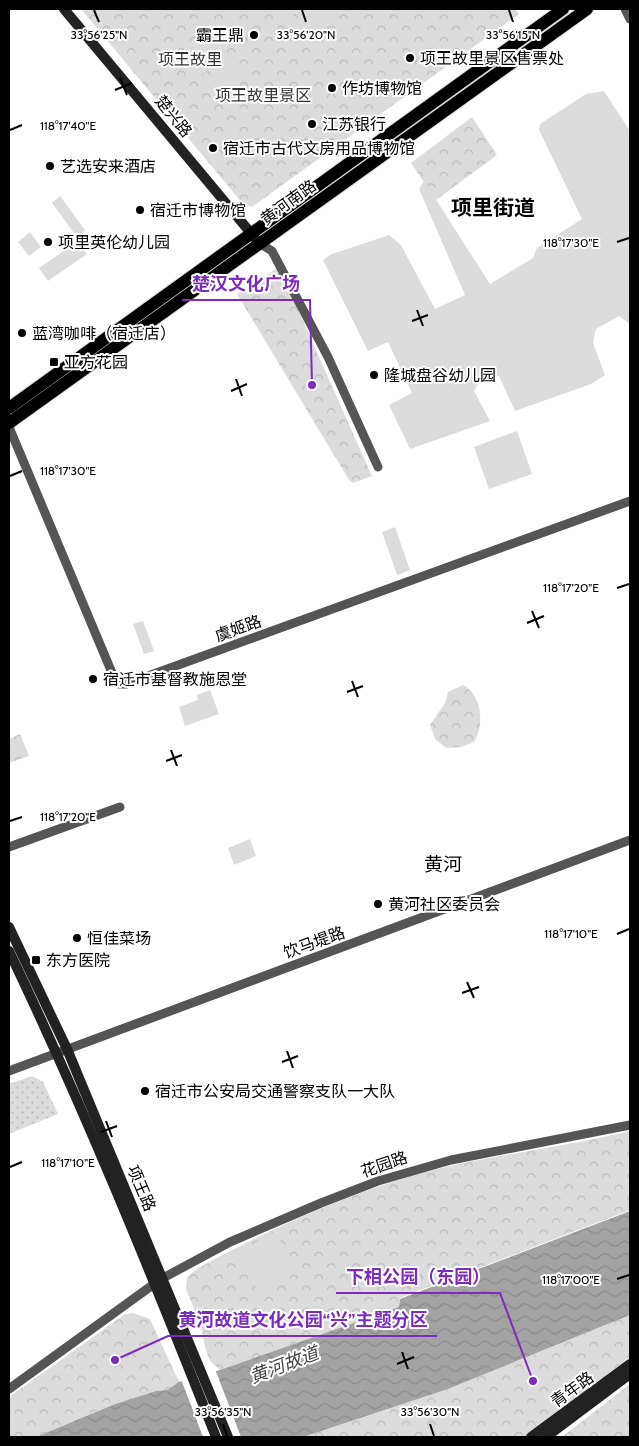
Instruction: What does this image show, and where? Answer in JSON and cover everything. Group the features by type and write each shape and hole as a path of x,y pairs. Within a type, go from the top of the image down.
{"main road":[{"name":"楚兴路","path":"64,9 255,238"},
{"name":"黄河南路","path":"9,425 255,238 562,9"},
{"name":"黄河南路","path":"9,408 587,9"},
{"name":"项王路","path":"9,927 159,1281 190,1343 228,1437"},
{"name":"项王路","path":"9,951 62,1051"},
{"name":"项王路","path":"159,1281 180,1347 216,1437"},
{"name":"青年路","path":"531,1437 630,1364"},
{"name":"青年路","path":"546,1437 630,1374"}],"street":[{"path":"625,9 630,19"},
{"path":"255,238 272,251 328,357 378,467"},
{"name":"虞姬路","path":"9,425 115,680 119,684 126,684 630,501"},
{"path":"9,847 120,807"},
{"name":"饮马堤路","path":"9,1071 630,840"},
{"name":"花园路","path":"9,1389 159,1281 230,1242 313,1206 378,1181 451,1160 630,1125"}],"green space":[{"name":"项王故里景区","path":"81,9 515,9 519,14 252,207 243,204"},
{"path":"308,9 326,9 331,14 299,37 284,20 291,13 297,19"},
{"path":"213,40 226,55 200,76 188,62"},
{"path":"230,59 242,74 217,95 205,81"},
{"path":"604,91 630,131 630,324 619,316 596,329 593,343 605,375 591,384 515,411 499,376 481,379 474,391 490,421 410,449 389,405 412,393 388,342 368,351 323,260 332,254 389,235 401,245 435,309 465,295 419,189 424,181 490,284 533,258 537,248 582,219 539,130 540,124 586,94"},
{"path":"472,117 497,155 436,200 411,163"},
{"path":"60,196 85,230 77,237 52,203"},
{"path":"30,232 41,247 29,256 18,242"},
{"path":"78,241 87,254 48,281 39,268"},
{"path":"279,267 372,476 353,483 349,480 237,294"},
{"path":"517,431 532,474 489,489 474,447"},
{"path":"395,527 410,570 397,575 382,532"},
{"path":"143,621 154,651 144,654 133,624"},
{"path":"463,685 478,703 480,728 474,742 461,747 446,748 435,739 430,725 445,703 448,692"},
{"path":"210,690 219,714 185,726 179,707 198,700 197,695"},
{"path":"20,734 29,756 9,763 9,739"},
{"path":"250,839 256,856 234,865 228,848"},
{"path":"32,1076 43,1082 58,1114 9,1134 9,1084"},
{"path":"630,1131 630,1210 400,1298 399,1307 220,1370 210,1361 201,1326 186,1289 187,1277 198,1268 312,1212 402,1179 457,1164 581,1142"},
{"path":"275,1232 286,1252 248,1273 237,1253"},
{"path":"287,1252 298,1272 259,1293 248,1273"},
{"path":"133,1313 150,1319 179,1382 167,1390 156,1391 115,1404 36,1437 9,1437 9,1397 125,1314"},
{"path":"630,1315 630,1357 525,1437 303,1437 448,1389"},
{"path":"630,1384 630,1437 562,1437"}],"water":[{"name":"黄河故道","path":"630,1211 630,1315 448,1389 303,1437 36,1437 115,1404 156,1391 167,1390 179,1382 220,1370 399,1307 400,1299"}],"pier":[{"path":"215,1369 241,1437 203,1437 181,1379"}],"place":[{"name":"霸王鼎","path":"254,35"},
{"name":"项王故里景区售票处","path":"410,58"},
{"name":"作坊博物馆","path":"332,88"},
{"name":"江苏银行","path":"312,124"},
{"name":"宿迁市古代文房用品博物馆","path":"213,148"},
{"name":"艺选安来酒店","path":"50,166"},
{"name":"宿迁市博物馆","path":"140,210"},
{"name":"项里英伦幼儿园","path":"48,242"},
{"name":"蓝湾咖啡（宿迁店）","path":"22,333"},
{"name":"亚方花园","path":"54,362"},
{"name":"隆城盘谷幼儿园","path":"374,375"},
{"name":"楚汉文化广场","path":"312,385"},
{"name":"宿迁市基督教施恩堂","path":"93,679"},
{"name":"黄河社区委员会","path":"378,904"},
{"name":"恒佳菜场","path":"77,938"},
{"name":"东方医院","path":"36,960"},
{"name":"宿迁市公安局交通警察支队一大队","path":"145,1091"},
{"name":"黄河故道文化公园“兴”主题分区","path":"115,1360"},
{"name":"下相公园（东园）","path":"533,1381"}],"district":[{"name":"项里街道","path":"493,208"},
{"name":"黄河","path":"443,864"}],"park label":[{"name":"项王故里","path":"190,59"}]}
